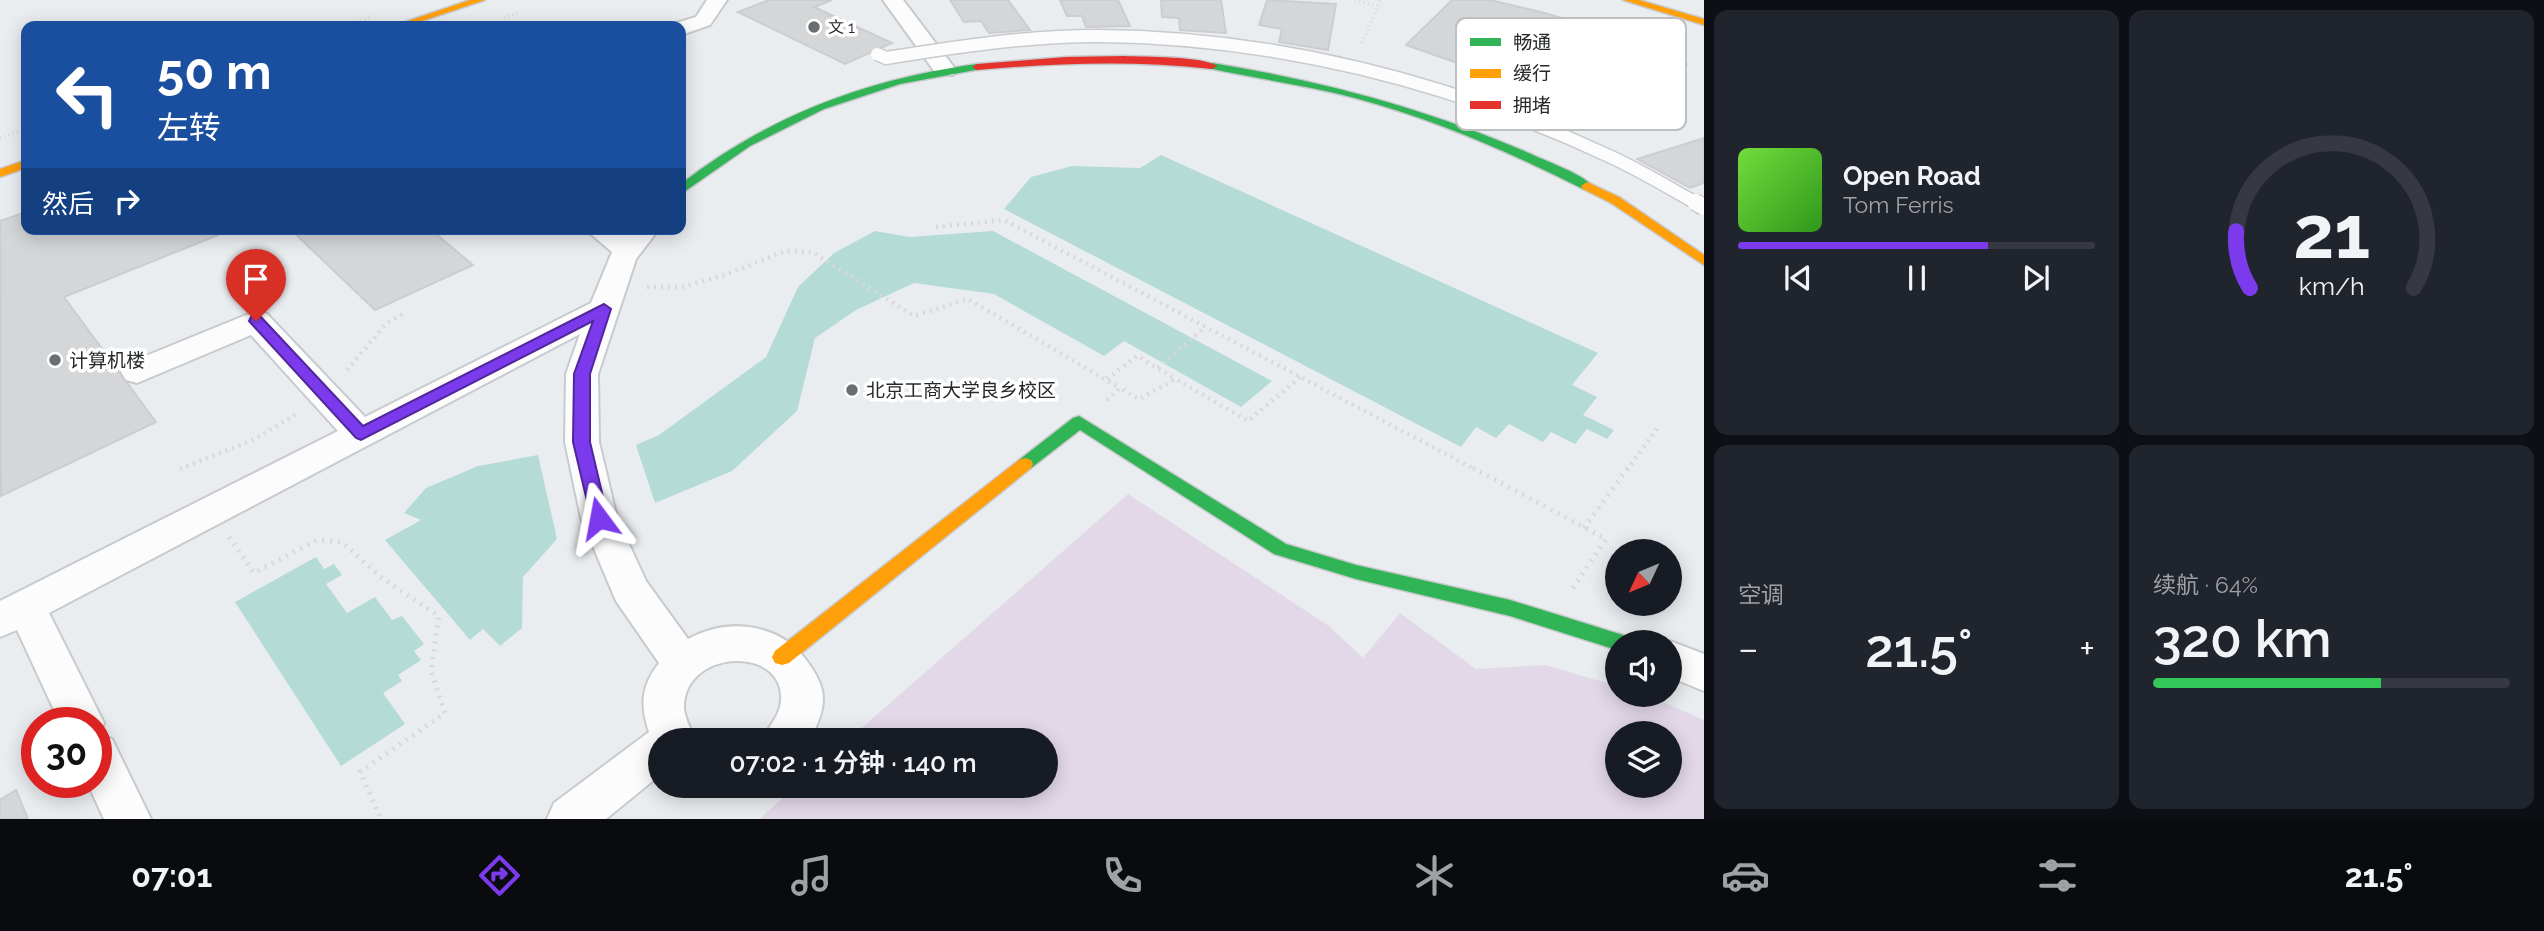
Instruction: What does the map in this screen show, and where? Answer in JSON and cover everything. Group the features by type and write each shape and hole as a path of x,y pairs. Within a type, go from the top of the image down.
{"street":[{"path":"414,21 480,0"},
{"path":"686,27 703,21 717,0"},
{"path":"893,0 945,70"},
{"path":"1628,0 1704,22"},
{"path":"448,21 501,4"},
{"path":"686,186 745,141 803,112 870,88 945,70 1037,59 1160,60 1286,77 1350,91 1456,126"},
{"path":"1468,130 1548,164 1613,198 1704,261"},
{"path":"0,158 21,151"},
{"path":"0,173 21,166"},
{"path":"620,235 637,240 622,258 582,374 582,442 599,518 630,590 682,663"},
{"path":"72,707 13,614 361,434 608,298"},
{"path":"137,372 256,321 361,434"},
{"path":"782,657 1079,422 1280,549 1356,572 1510,608 1605,637"},
{"path":"665,728 662,700 669,680 682,663 701,650 733,642 765,647 782,657 796,673 802,691 801,712 791,728"},
{"path":"1682,664 1704,673"},
{"path":"570,819 648,758"},
{"path":"112,786 128,819"}],"lane":[{"path":"877,54 886,58 1006,37 1105,33 1240,42 1319,54 1456,91"},
{"path":"1560,130 1635,166 1704,207"}],"path":[{"path":"1355,0 1377,6"},
{"path":"1362,44 1380,0"},
{"path":"0,138 21,131"},
{"path":"936,227 1004,220 1606,539 1551,620"},
{"path":"608,298 682,287 724,275 785,251 812,252 914,316 968,299 1139,399 1177,379"},
{"path":"1160,366 1205,327"},
{"path":"1107,379 1137,356 1160,366 1248,421 1300,377"},
{"path":"1079,422 1120,388"},
{"path":"1584,527 1659,426"},
{"path":"211,512 254,573 317,540 342,542 383,579 439,616 431,671 445,713 360,772 381,819"}],"shaded area":[{"path":"1161,155 1598,353 1572,385 1597,397 1583,415 1614,430 1607,439 1587,429 1575,444 1551,432 1543,442 1509,424 1496,438 1476,427 1461,447 1004,209 1031,177 1072,166 1140,168"},
{"path":"875,231 909,237 993,231 1272,381 1241,407 1124,341 1104,356 994,294 914,283 856,310 815,338 797,411 732,471 655,503 636,445 659,435 766,357 798,287 834,253"},
{"path":"538,455 557,539 523,577 522,628 500,646 483,629 470,640 385,540 421,520 404,513 426,488 478,466"},
{"path":"1128,494 1329,626 1363,658 1400,613 1476,669 1545,665 1605,682 1605,707 1675,707 1704,720 1704,819 759,819 783,798 1058,798 1058,728 862,728"},
{"path":"316,557 324,569 334,564 342,575 326,584 347,613 375,597 392,620 402,616 424,644 414,651 421,660 398,675 402,681 383,693 405,724 341,766 235,602"}],"building":[{"name":"文 1","path":"769,0 832,0 814,7 892,43 845,64 738,12"},
{"path":"950,0 1008,0 1030,30 989,33 981,21 964,22"},
{"path":"1060,0 1118,0 1130,26 1086,27 1082,16 1067,16"},
{"path":"1161,0 1221,0 1226,33 1180,30 1179,18 1162,17"},
{"path":"1267,0 1336,4 1328,50 1279,42 1282,29 1259,25"},
{"path":"1452,0 1490,0 1562,18 1456,18 1456,63 1406,45"},
{"path":"1704,138 1704,183 1690,188 1637,159"},
{"name":"计算机楼","path":"21,214 21,235 218,235 64,297 156,422 1,496 0,221"},
{"path":"296,235 437,235 473,265 375,310"},
{"path":"16,790 28,819 0,819 0,800"}],"traffic: fast":[{"path":"1212,66 1312,84 1405,109 1456,127"},
{"path":"686,186 746,143 820,106 898,81 977,67"},
{"path":"1462,130 1587,186"},
{"path":"1025,464 1079,422 1280,549 1356,572 1510,608 1605,638"}],"traffic: slow":[{"path":"414,21 480,0"},
{"path":"1628,0 1704,22"},
{"path":"0,173 21,166"},
{"path":"1587,186 1615,200 1704,261"},
{"path":"782,657 1025,464"}],"traffic: jam":[{"path":"977,67 1095,59 1153,60 1212,66"}],"place":[{"name":"文 1","path":"814,27"},
{"name":"计算机楼","path":"55,360"},
{"name":"北京工商大学良乡校区","path":"852,390"}],"route":[{"path":"256,321 361,434 604,309 582,374 582,442 599,518"}]}
